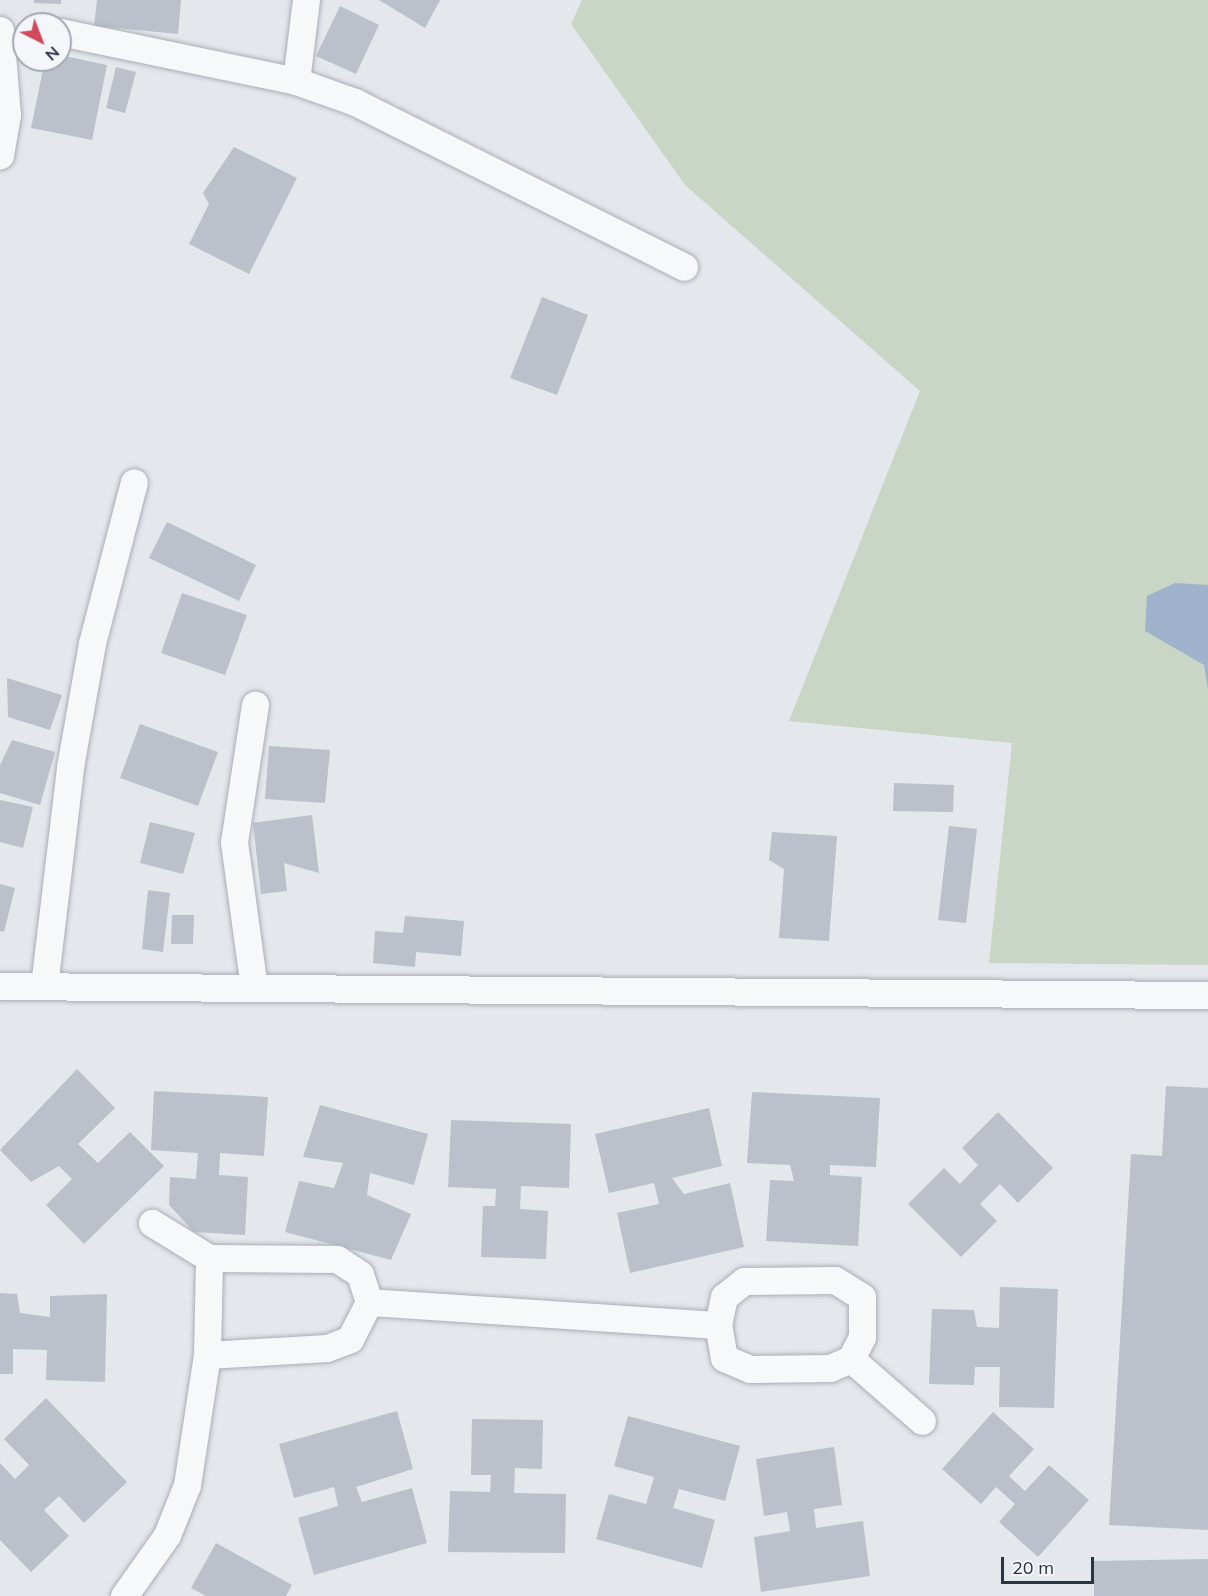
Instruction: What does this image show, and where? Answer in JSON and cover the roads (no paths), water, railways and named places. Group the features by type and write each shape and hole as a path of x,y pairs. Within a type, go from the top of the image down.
{"street":[{"path":"296,81 306,0"},
{"path":"0,30 7,115 0,155"},
{"path":"72,34 296,81 355,102 506,174 684,267"},
{"path":"44,986 72,755 92,643 134,482"},
{"path":"254,988 234,842 255,705"},
{"path":"0,986 1208,995"},
{"path":"152,1223 208,1258 337,1259 360,1274 369,1302 350,1339 327,1348 207,1355"},
{"path":"124,1596 167,1535 187,1485 207,1355 208,1258"},
{"path":"836,1280 862,1298 862,1337 851,1359 830,1368 750,1369 724,1359 718,1325 724,1297 744,1281 836,1280"},
{"path":"369,1302 718,1325"},
{"path":"851,1359 922,1421"}],"water":[{"path":"1175,583 1208,585 1208,690 1204,665 1145,631 1147,596"}]}
